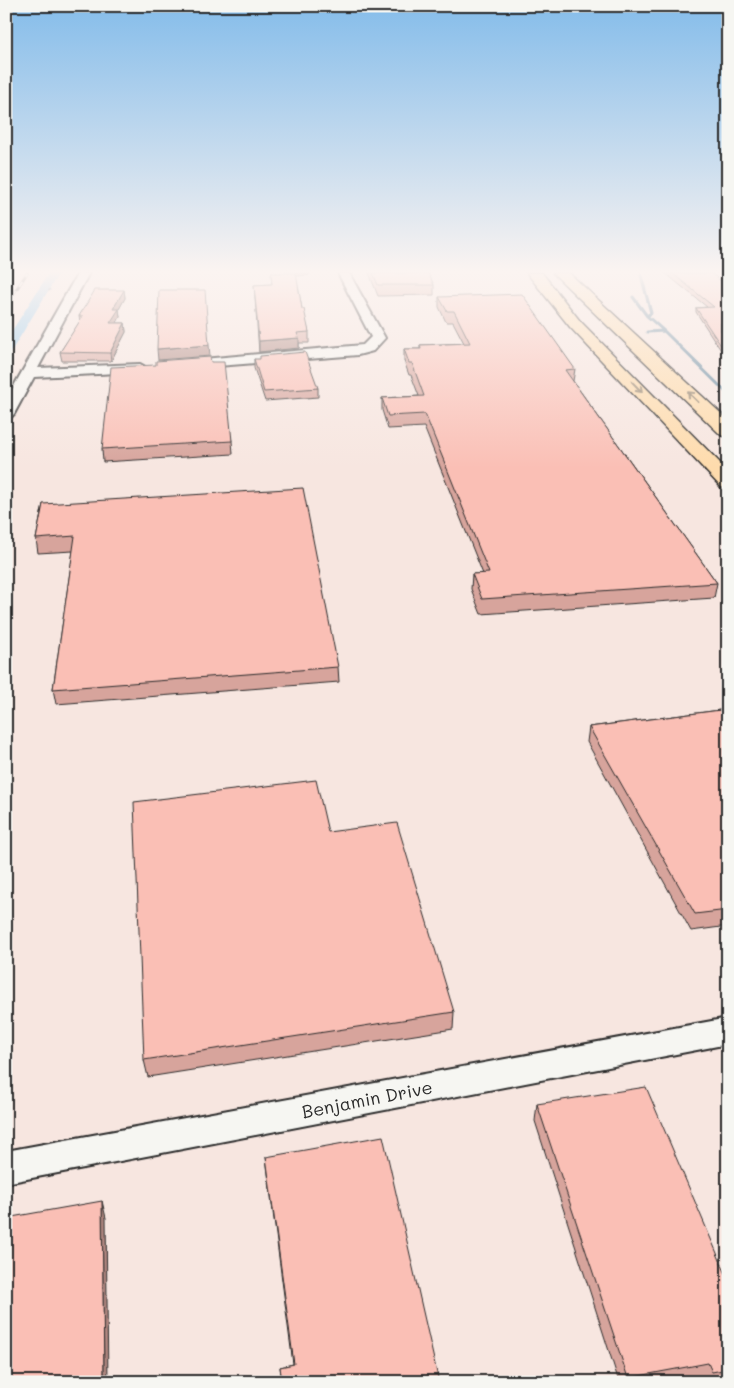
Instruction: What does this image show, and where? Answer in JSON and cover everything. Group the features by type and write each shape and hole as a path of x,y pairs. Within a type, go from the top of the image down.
{"highway":[{"path":"588,338 728,483"},
{"path":"630,338 728,431"}],"street":[{"path":"6,414 48,338"},
{"path":"29,373 99,371 364,349 373,344 378,338"},
{"name":"Benjamin Drive","path":"6,1167 728,1031"}],"building":[{"path":"69,338 118,338 110,353 60,352"},
{"path":"157,338 208,338 209,345 157,349"},
{"path":"259,338 299,338 259,341"},
{"path":"467,338 553,338 575,369 565,370 717,583 482,599 472,574 489,573 425,414 388,416 382,398 424,396 412,363 409,363 404,349 421,349 420,345 470,343"},
{"path":"716,338 728,338 728,353"},
{"path":"305,352 318,388 264,392 254,359 260,359 260,356"},
{"path":"210,357 211,362 224,362 232,441 102,449 111,367 156,365 156,361"},
{"path":"303,488 338,667 53,689 75,536 36,539 43,504"},
{"path":"728,709 728,910 695,914 589,727"},
{"path":"316,780 328,832 397,823 454,1012 144,1060 134,802"},
{"path":"646,1087 728,1279 728,1369 712,1372 708,1363 628,1378 537,1104"},
{"path":"383,1136 439,1382 282,1382 280,1367 294,1364 266,1157"},
{"path":"102,1201 104,1382 6,1382 6,1218"}],"waterway":[{"path":"6,350 14,338"},
{"path":"671,338 728,394"}]}
